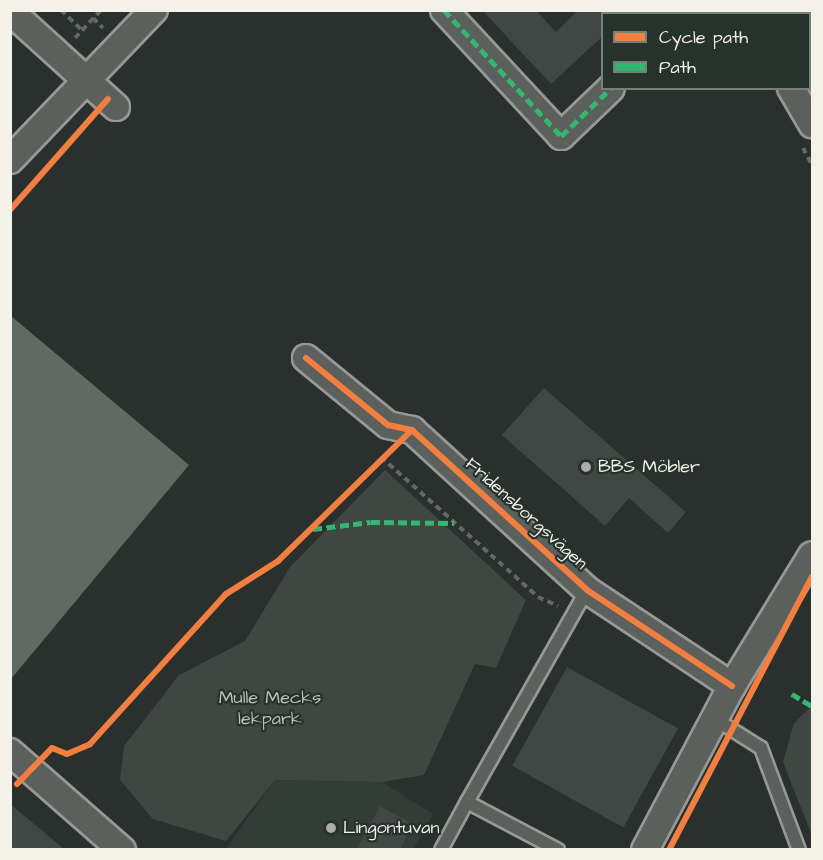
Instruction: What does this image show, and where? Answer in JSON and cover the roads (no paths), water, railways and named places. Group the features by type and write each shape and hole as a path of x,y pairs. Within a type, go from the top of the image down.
{"street":[{"path":"10,160 154,10"},
{"path":"444,10 561,136 609,90"},
{"path":"10,11 116,107"},
{"path":"792,90 813,124"},
{"name":"Fridensborgsvägen","path":"306,358 388,425 412,430 587,590 732,686"},
{"path":"645,849 732,686 813,555"},
{"path":"10,752 122,849"}],"lane":[{"path":"441,849 587,590"},
{"path":"715,719 761,748 799,849"},
{"path":"467,802 558,849"}],"place":[{"name":"BBS Möbler","path":"586,467"},
{"name":"Lingontuvan","path":"331,828"}],"park label":[{"name":"Mulle Mecks lekpark","path":"270,709"}]}
